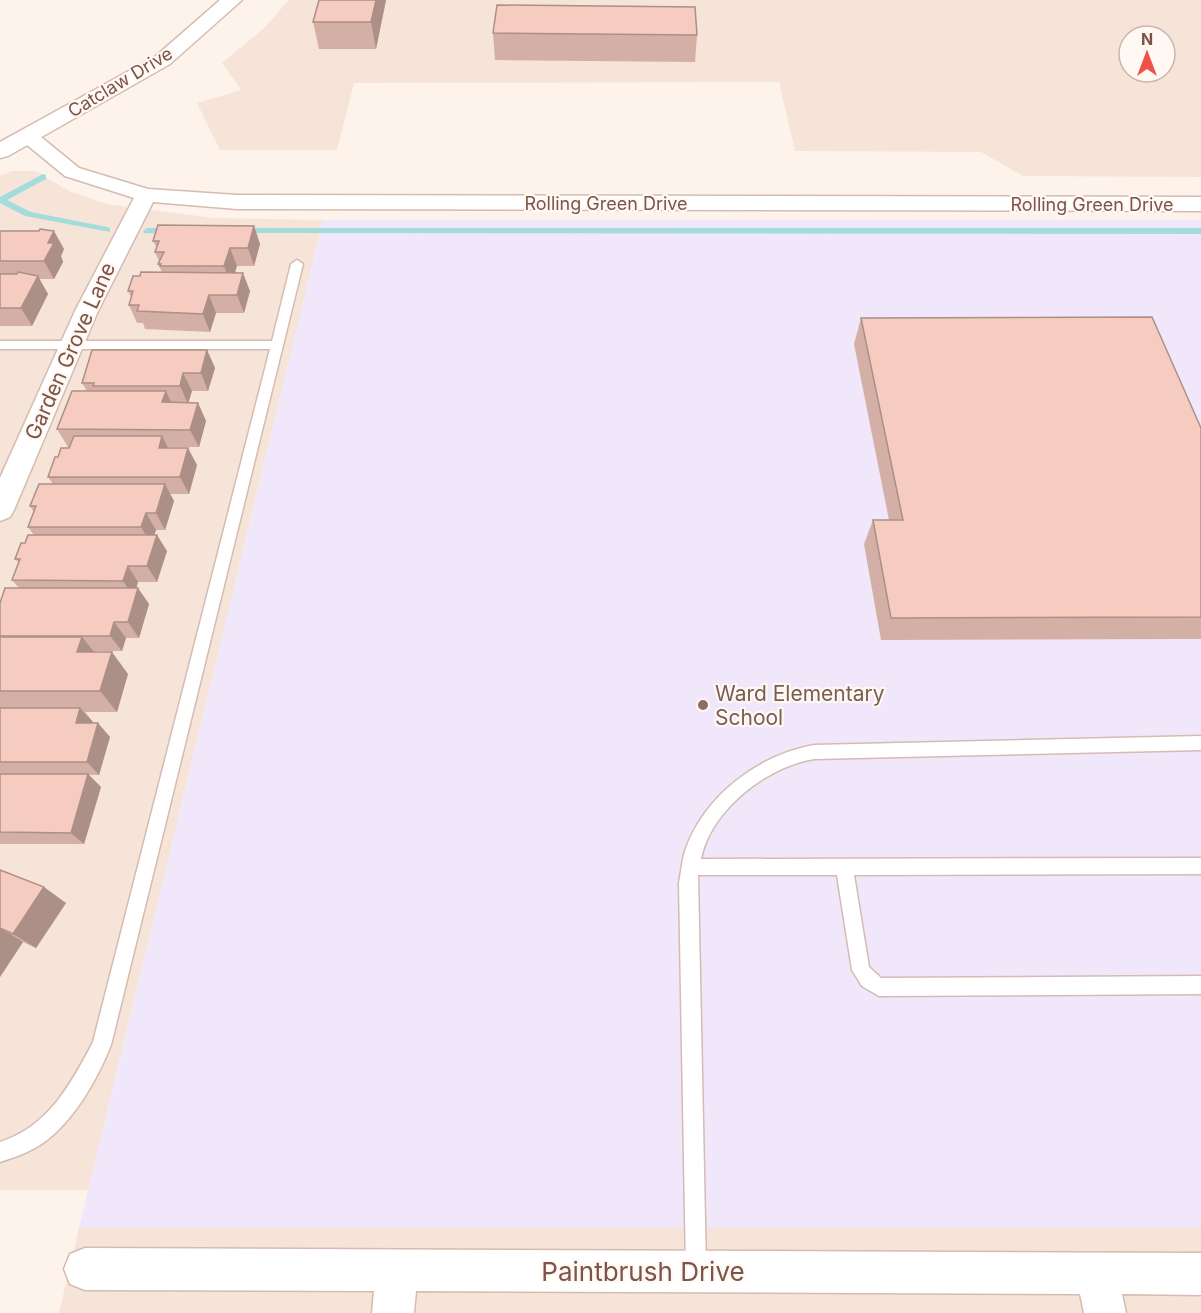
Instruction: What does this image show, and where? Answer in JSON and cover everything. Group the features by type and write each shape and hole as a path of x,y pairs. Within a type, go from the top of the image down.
{"street":[{"name":"Catclaw Drive","path":"0,152 163,60 231,0"},
{"name":"Rolling Green Drive","path":"28,136 72,172 146,195 237,202 1201,204"},
{"name":"Garden Grove Lane","path":"0,510 70,343 111,257 146,195"},
{"name":"Paintbrush Drive","path":"85,1269 696,1271 1100,1294 1201,1274"},
{"path":"393,1313 397,1269"}],"lane":[{"path":"0,1152 19,1148 53,1123 77,1091 102,1045 297,264"},
{"path":"0,345 70,343 276,345"},
{"path":"696,1271 688,883 694,851 712,816 742,783 803,754 857,750 1201,743"},
{"path":"844,866 861,970 868,980 879,987 1201,985"},
{"path":"691,867 1201,866"}],"shaded area":[{"path":"289,0 1201,0 1201,177 1023,176 981,152 795,151 779,82 354,83 337,150 220,150 197,103 241,90 222,63 264,28"},
{"path":"12,171 36,171 69,191 106,204 214,218 323,220 88,1190 0,1190 0,176"},
{"name":"Ward Elementary School","path":"323,220 1201,220 1201,1228 79,1228"},
{"path":"79,1228 1201,1228 1201,1313 59,1313"}],"building":[{"path":"319,0 376,0 371,22 313,22"},
{"path":"497,5 695,7 697,35 493,33"},
{"path":"158,225 254,226 248,248 230,248 224,266 160,266 161,264 158,264 164,252 155,252 159,241 153,241"},
{"path":"40,229 54,231 48,243 54,243 44,261 0,261 0,231 39,231"},
{"path":"18,272 38,276 21,308 0,308 0,274 17,274"},
{"path":"141,272 243,273 237,295 209,295 203,314 137,311 139,305 129,305 133,291 128,291 133,276 140,276"},
{"path":"1152,317 1201,428 1201,617 891,618 873,520 903,520 861,318"},
{"path":"92,350 207,350 201,373 183,373 180,386 93,386 94,383 82,383"},
{"path":"72,391 166,391 162,402 198,403 190,430 57,429"},
{"path":"74,436 162,436 159,448 188,448 180,477 48,477 55,457 58,457 61,448 69,448"},
{"path":"39,484 165,484 156,513 146,513 141,527 28,527 36,506 30,506"},
{"path":"28,535 157,535 147,566 128,566 123,581 12,580 20,559 15,559 21,543 25,543"},
{"path":"5,588 138,588 128,622 114,622 110,636 0,636 0,603"},
{"path":"0,637 82,637 77,652 112,652 100,691 0,691"},
{"path":"0,708 80,708 76,723 98,723 87,762 0,762"},
{"path":"0,774 88,774 71,833 0,832"},
{"path":"0,870 44,887 13,934 0,928"}],"waterway":[{"path":"43,177 0,200 28,214 107,230"},
{"path":"147,231 171,231"},
{"path":"239,231 1201,231"}],"place":[{"name":"Ward Elementary School","path":"703,705"}]}
